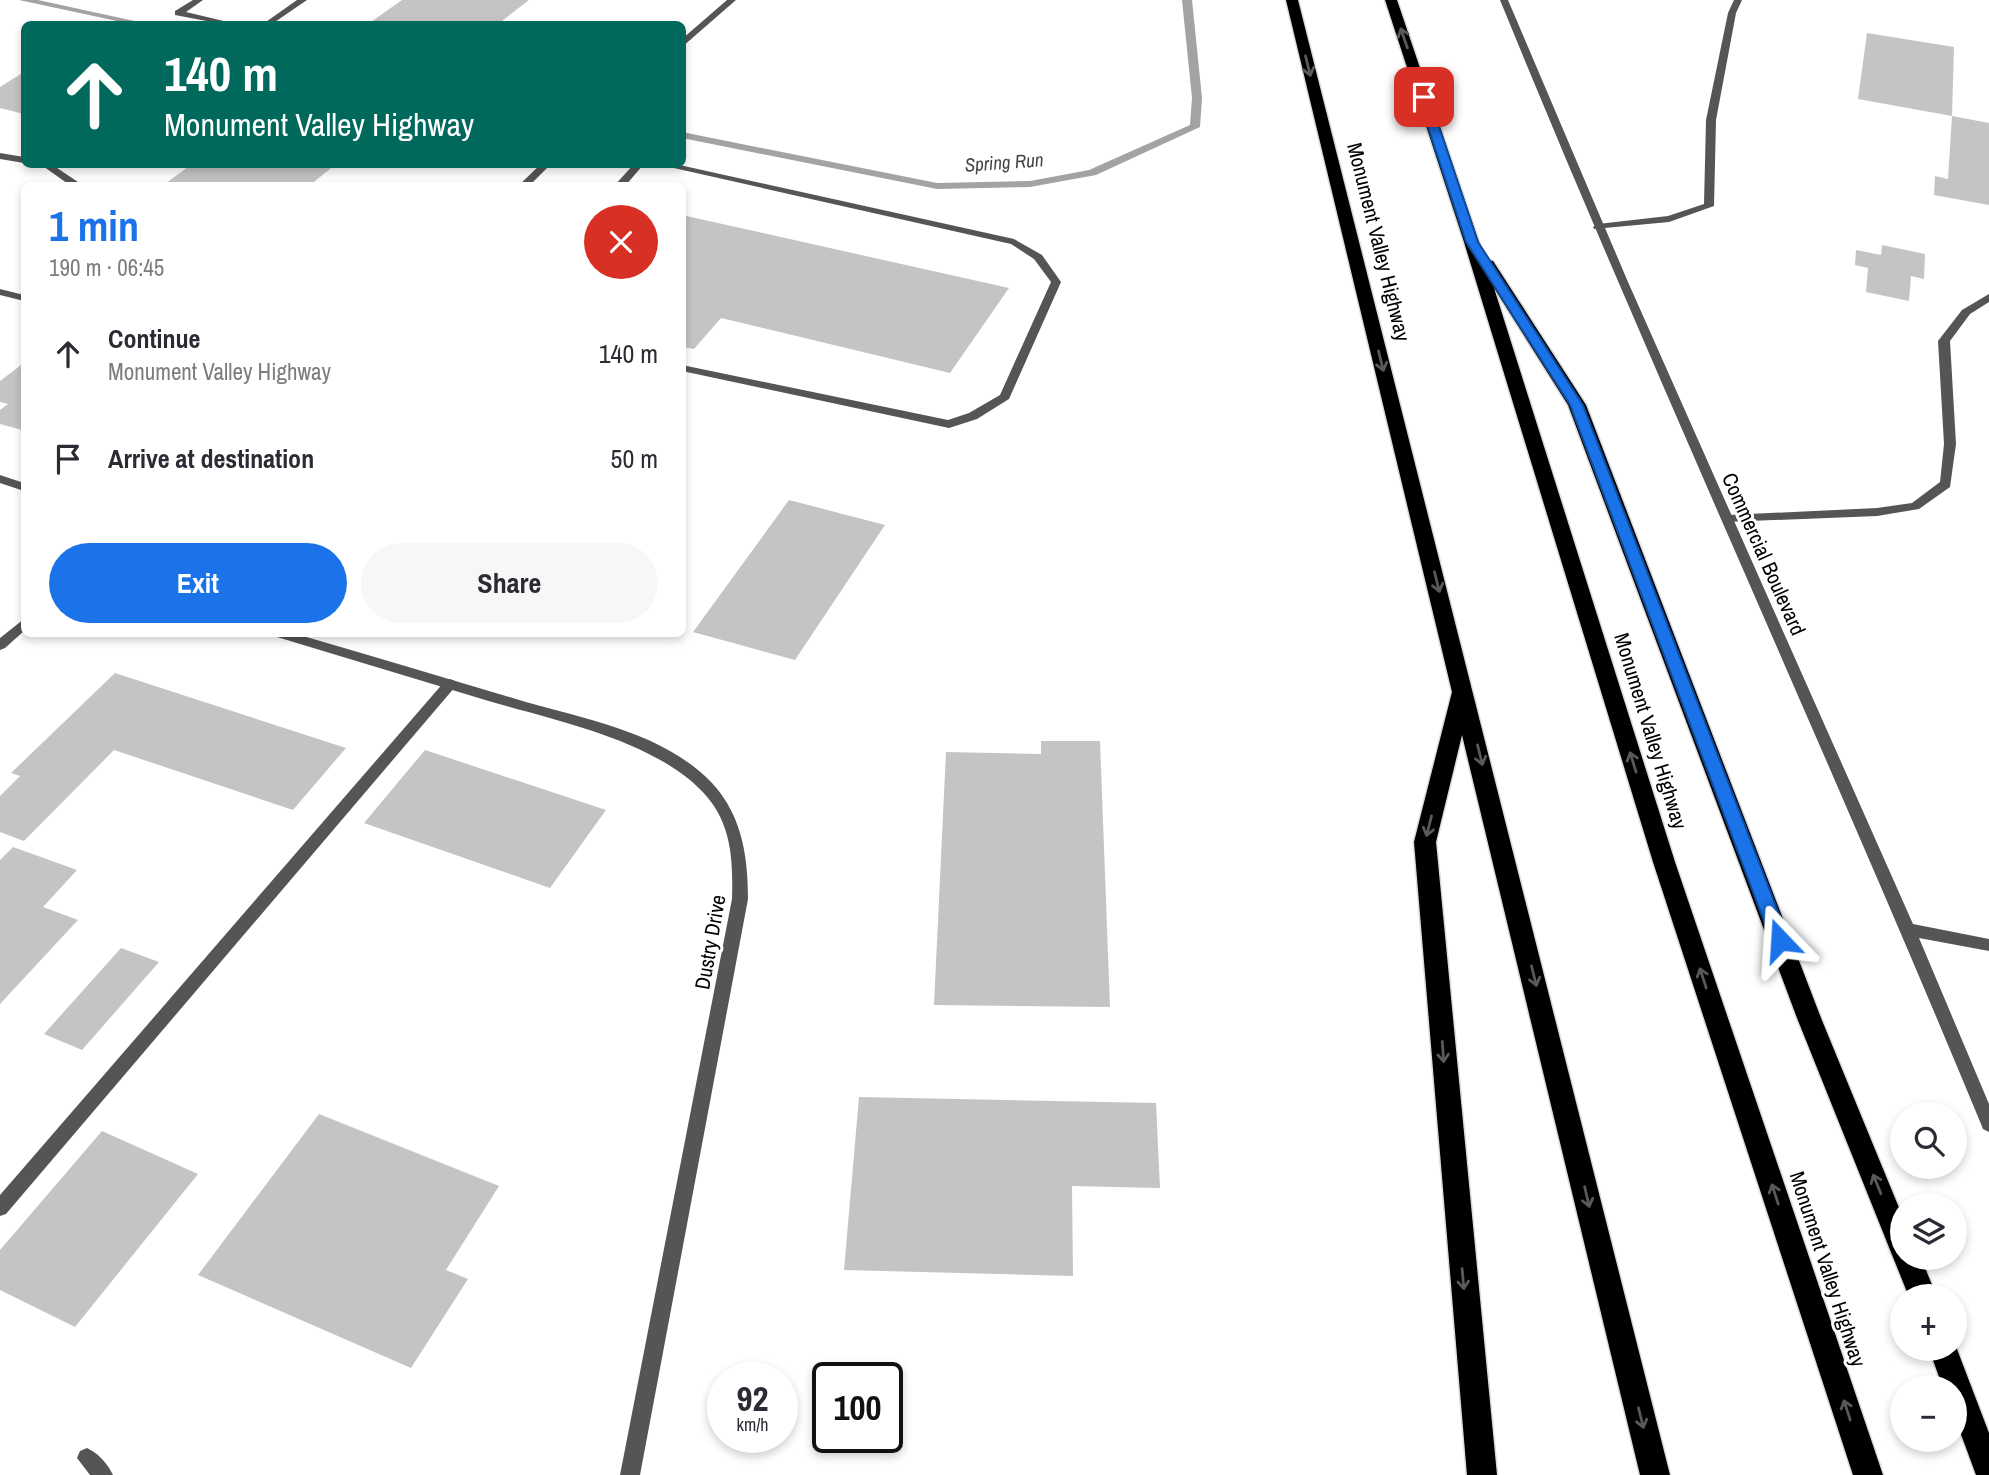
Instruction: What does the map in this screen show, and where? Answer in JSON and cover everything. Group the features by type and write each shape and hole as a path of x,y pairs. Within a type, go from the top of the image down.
{"highway":[{"name":"Monument Valley Highway","path":"1292,0 1655,1475"},
{"name":"Monument Valley Highway","path":"1391,0 1472,242 1664,862 1868,1475"},
{"path":"1472,242 1577,405 1809,1018 1890,1217"},
{"path":"1463,688 1425,842 1482,1475"},
{"path":"1948,1361 1989,1471"}],"street":[{"path":"199,0 178,13 217,21"},
{"path":"272,21 303,0"},
{"path":"686,40 732,0"},
{"name":"Commercial Boulevard","path":"1504,0 1598,227 1910,930 1989,1124"},
{"path":"1598,227 1669,219 1709,205 1712,120 1732,13 1738,0"},
{"path":"0,156 21,160"},
{"path":"50,168 73,182"},
{"path":"527,182 543,168"},
{"path":"623,182 636,168"},
{"path":"678,168 1014,242 1038,257 1056,282 1005,397 973,416 949,424 686,369"},
{"path":"0,292 21,297"},
{"path":"1728,519 1877,512 1915,506 1946,484 1950,444 1944,341 1966,312 1989,297"},
{"path":"0,479 21,486"},
{"path":"0,645 21,627"},
{"name":"Dustry Drive","path":"292,637 629,738 672,757 705,782 727,813 739,855 740,899 631,1475"},
{"path":"0,1208 450,684"},
{"path":"1910,930 1989,945"},
{"path":"87,1458 103,1475"}],"building":[{"path":"402,0 529,0 502,21 372,21"},
{"path":"1867,33 1954,47 1952,116 1858,99"},
{"path":"21,74 21,113 0,108 0,87"},
{"path":"1952,116 1989,123 1989,205 1934,195 1935,176 1948,179"},
{"path":"187,168 331,168 314,182 167,182"},
{"path":"686,216 1009,288 950,373 721,318 694,349 686,348"},
{"path":"1882,245 1925,254 1924,279 1911,276 1909,301 1866,292 1868,268 1855,265 1856,250 1881,255"},
{"path":"21,365 21,430 0,424 0,410 8,404 0,402 0,381"},
{"path":"789,500 885,525 795,660 693,632"},
{"path":"115,673 346,748 293,810 114,750 24,841 0,832 0,796 20,776 11,773"},
{"path":"1041,741 1100,741 1110,1007 934,1005 946,752 1041,754"},
{"path":"425,750 606,810 550,888 364,823"},
{"path":"13,847 77,870 43,907 78,920 0,1004 0,860"},
{"path":"121,948 159,962 82,1050 44,1034"},
{"path":"859,1097 1156,1103 1160,1188 1072,1186 1073,1276 844,1270"},
{"path":"319,1114 499,1186 446,1270 468,1279 411,1368 198,1275"},
{"path":"102,1131 198,1174 75,1327 0,1290 0,1250"}],"waterway":[{"name":"Spring Run","path":"24,0 128,21"},
{"name":"Spring Run","path":"686,136 937,186 1030,184 1092,173 1195,127 1197,98 1187,0"}],"route":[{"path":"1424,97 1472,242 1577,405 1780,940"}]}
